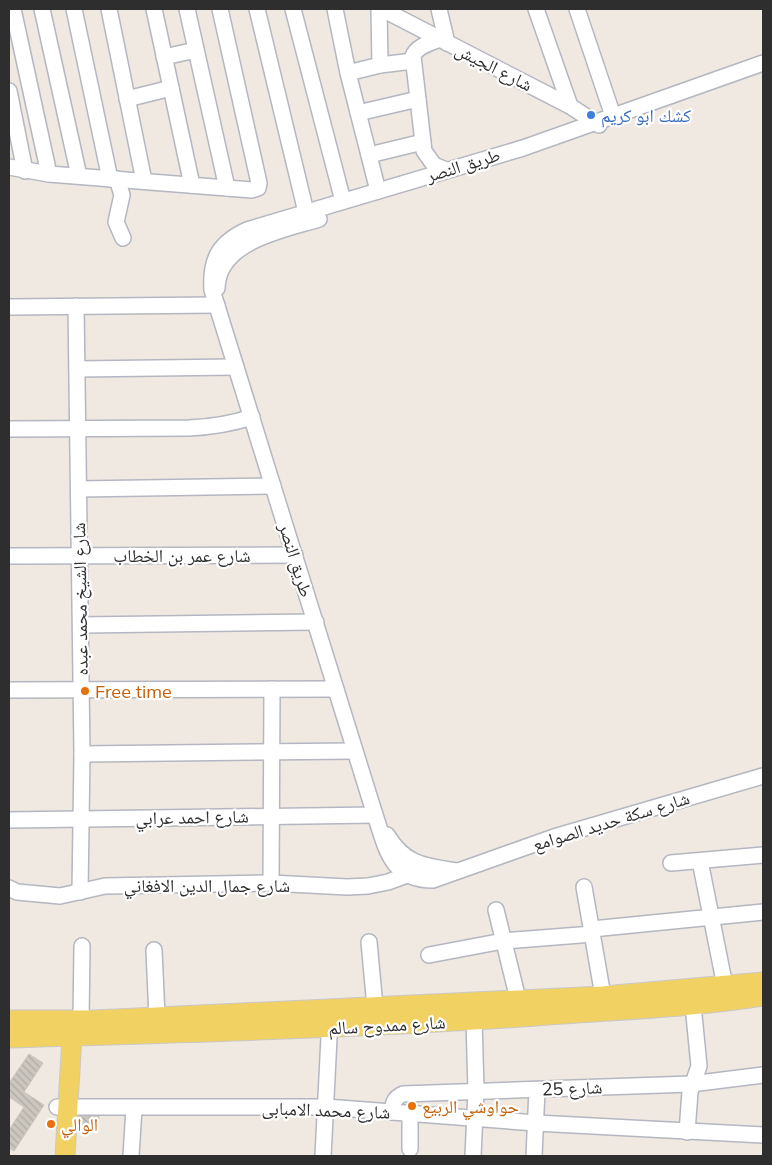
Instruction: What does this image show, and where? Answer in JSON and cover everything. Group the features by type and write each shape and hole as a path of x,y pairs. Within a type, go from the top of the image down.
{"main road":[{"name":"شارع ممدوح سالم","path":"330,1018 376,1006 603,996 763,982"},
{"path":"742,1000 763,996"},
{"name":"شارع ممدوح سالم","path":"9,1038 67,1036 176,1025 330,1018 474,1020 742,1000 758,1006 763,1005"},
{"name":"شارع ممدوح سالم","path":"9,1020 157,1017 176,1025"},
{"path":"54,1156 62,1107 67,1036"},
{"path":"62,1107 65,1156"}],"street":[{"path":"42,9 79,176"},
{"path":"74,9 114,179 122,194 116,222 123,238"},
{"path":"109,9 144,181"},
{"path":"154,9 192,185"},
{"path":"187,9 227,188"},
{"path":"9,167 49,174 252,190 258,188 220,9"},
{"path":"257,9 306,212"},
{"path":"293,9 343,201"},
{"path":"335,9 348,73 378,191"},
{"path":"440,9 443,41 415,51 413,61 424,151 434,165 446,170"},
{"path":"536,9 570,106"},
{"path":"577,9 604,122"},
{"path":"380,65 385,10"},
{"name":"شارع الجيش","path":"385,10 604,122"},
{"path":"13,19 49,174"},
{"path":"164,57 196,50"},
{"path":"348,73 380,65 413,61"},
{"name":"طريق النصر","path":"217,305 218,283 226,263 241,247 261,237 604,122 763,64"},
{"name":"طريق النصر","path":"375,815 212,290 211,275 214,260 222,247 233,236 247,230 763,74"},
{"path":"127,99 171,88"},
{"path":"9,91 26,171"},
{"path":"358,113 418,100"},
{"path":"369,155 423,142"},
{"path":"9,307 217,305"},
{"name":"شارع الشيخ محمد عبده","path":"76,306 82,754 80,892"},
{"path":"77,369 236,367"},
{"path":"9,429 211,427 252,417"},
{"path":"79,489 273,486"},
{"name":"شارع عمر بن الخطاب","path":"9,556 295,555"},
{"path":"80,625 316,622"},
{"path":"271,883 272,689"},
{"path":"9,690 336,689"},
{"path":"82,754 355,751"},
{"name":"شارع سكة حديد الصوامع","path":"407,875 433,880 554,837 763,776"},
{"path":"375,815 392,844 403,856 416,863 460,871"},
{"path":"375,815 389,856 400,870 407,875"},
{"name":"شارع احمد عرابي","path":"9,820 375,815"},
{"path":"672,863 763,855"},
{"path":"700,861 725,986"},
{"name":"شارع جمال الدين الافغاني","path":"9,888 17,892 60,896 105,886 271,883 354,887 388,882 407,875"},
{"path":"584,887 603,996"},
{"path":"496,910 518,999"},
{"path":"429,956 503,941 763,912"},
{"path":"369,942 376,1006"},
{"path":"81,1020 82,946"},
{"path":"154,950 157,1017"},
{"path":"687,1132 692,1084 699,1066 693,1005"},
{"path":"323,1156 330,1018"},
{"path":"473,1156 476,1091 474,1020"},
{"name":"شارع 25","path":"392,1112 393,1102 403,1094 692,1084 763,1075"},
{"path":"534,1156 538,1090"},
{"name":"شارع محمد الامبابى","path":"62,1107 326,1107 536,1123 763,1135"},
{"path":"131,1156 134,1108"},
{"path":"410,1113 410,1149"}],"building":[{"path":"29,1054 43,1063 24,1092 44,1105 14,1151 9,1148 9,1130 24,1107 9,1097 9,1083"},
{"path":"79,1116 99,1116 98,1128 78,1128"}],"place":[{"name":"كشك ابو كريم","path":"591,115"},
{"name":"Free time","path":"85,691"},
{"name":"حواوشي الربيع","path":"412,1106"},
{"name":"الوالي","path":"51,1124"}]}
